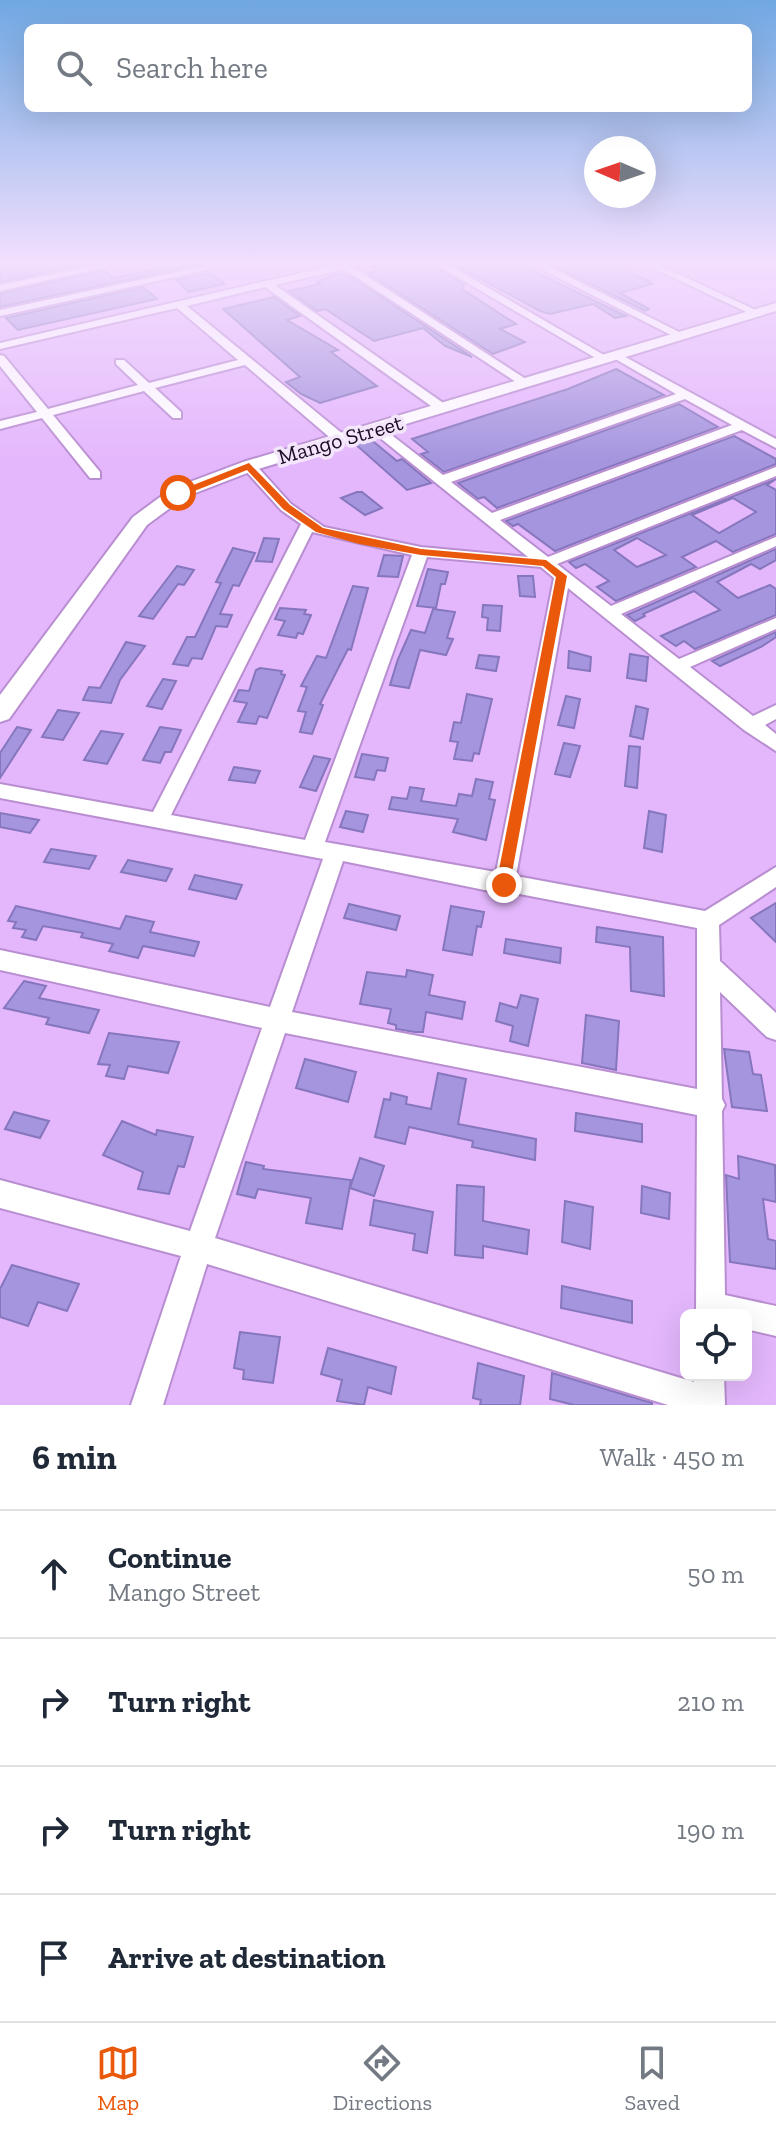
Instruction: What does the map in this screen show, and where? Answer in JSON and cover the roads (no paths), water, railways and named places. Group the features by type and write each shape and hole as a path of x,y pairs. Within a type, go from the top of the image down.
{"main road":[{"name":"Mango Street","path":"2,706 140,521 178,493 249,466 702,330"}],"street":[{"path":"0,346 72,330"},
{"path":"209,330 339,438"},
{"path":"327,330 442,408"},
{"path":"446,330 526,383"},
{"path":"561,330 776,444"},
{"path":"668,330 681,336"},
{"path":"0,358 95,475"},
{"path":"0,425 246,361"},
{"path":"120,362 177,415"},
{"path":"442,480 687,394"},
{"path":"492,518 744,425"},
{"path":"375,429 776,744"},
{"path":"249,466 286,507 308,524 337,536 421,552 546,563 776,471"},
{"path":"159,820 308,524"},
{"path":"609,613 776,541"},
{"path":"147,1405 277,1020 324,851 421,552"},
{"path":"504,885 562,576"},
{"path":"678,666 776,623"},
{"path":"751,725 776,711"},
{"path":"0,791 708,921 776,876"},
{"path":"708,921 712,1105 711,1309"},
{"path":"0,960 277,1020 712,1105"},
{"path":"709,966 776,1029"},
{"path":"0,1194 198,1247 709,1394"},
{"path":"752,1317 776,1321"}]}
